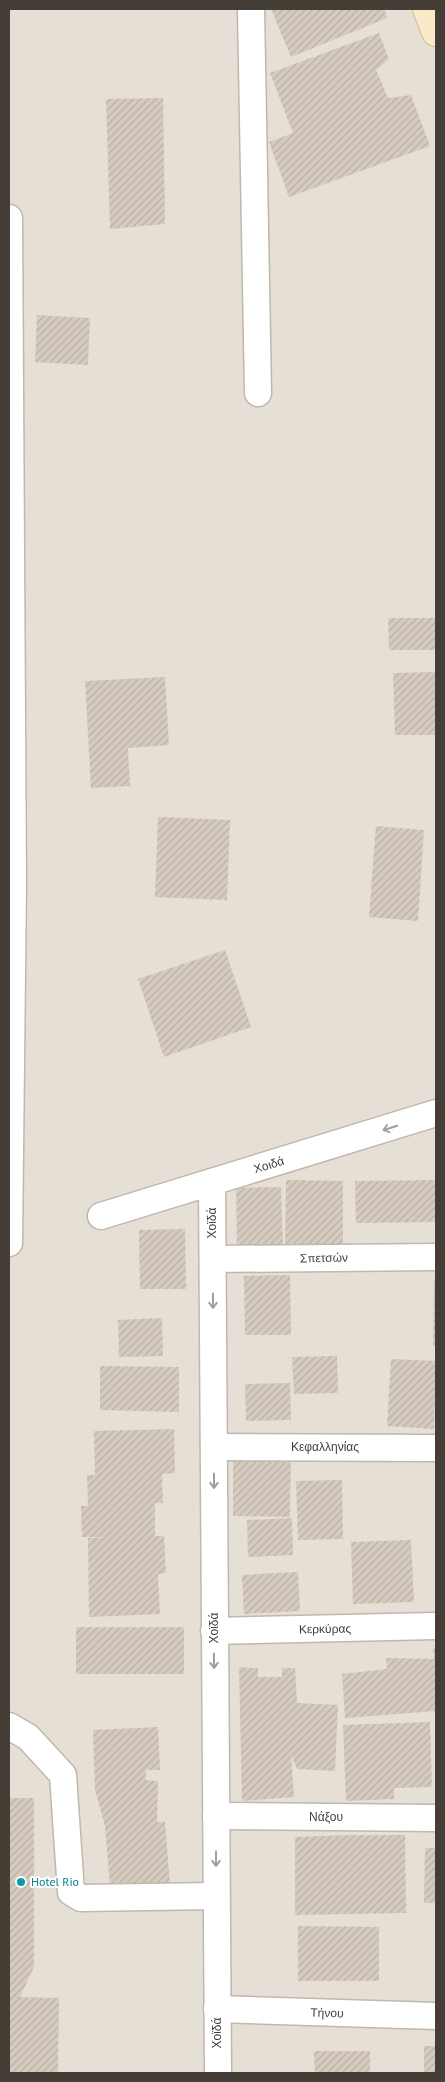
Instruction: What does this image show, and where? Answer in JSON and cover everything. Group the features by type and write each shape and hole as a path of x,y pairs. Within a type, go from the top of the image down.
{"street":[{"path":"250,9 258,393"},
{"path":"427,9 436,32"},
{"path":"9,218 13,874 9,1243"},
{"name":"Χοιδά","path":"101,1216 436,1113"},
{"name":"Χοϊδά","path":"212,1182 218,2073"},
{"name":"Σπετσών","path":"213,1259 436,1257"},
{"name":"Κεφαλληνίας","path":"214,1447 436,1448"},
{"name":"Κερκύρας","path":"214,1631 436,1626"},
{"path":"9,1726 28,1737 63,1775 71,1892 81,1898 216,1896"},
{"name":"Νάξου","path":"216,1816 436,1818"},
{"name":"Τήνου","path":"217,2009 436,2016"}],"shaded area":[{"path":"9,9 436,9 436,2073 9,2073"}],"building":[{"path":"271,9 384,9 387,18 291,57"},
{"path":"379,33 389,59 376,70 388,98 411,95 430,146 289,197 269,142 293,133 270,73"},
{"path":"163,98 165,224 110,229 106,99"},
{"path":"37,315 90,318 88,365 35,362"},
{"path":"388,618 436,618 436,650 389,650"},
{"path":"436,672 436,735 395,735 393,673"},
{"path":"165,677 169,745 128,748 130,786 91,788 85,681"},
{"path":"158,817 230,820 227,900 155,897"},
{"path":"376,826 424,830 418,921 369,917"},
{"path":"225,950 251,1027 164,1057 138,979"},
{"path":"286,1180 343,1181 343,1248 285,1248"},
{"path":"436,1180 436,1222 356,1223 355,1181"},
{"path":"281,1187 283,1247 237,1247 236,1188"},
{"path":"185,1229 186,1289 140,1289 139,1230"},
{"path":"290,1275 291,1335 245,1335 244,1276"},
{"path":"434,1278 436,1278 436,1346 433,1346"},
{"path":"162,1318 163,1356 119,1357 118,1320"},
{"path":"337,1356 338,1393 294,1394 292,1357"},
{"path":"391,1359 436,1361 434,1429 387,1426"},
{"path":"100,1366 179,1367 179,1412 100,1410"},
{"path":"290,1383 291,1420 246,1421 245,1384"},
{"path":"174,1429 175,1473 162,1474 163,1503 155,1503 155,1536 164,1536 166,1573 158,1574 160,1614 89,1617 88,1538 109,1537 82,1537 81,1506 88,1506 87,1475 95,1475 94,1431"},
{"path":"233,1449 291,1449 290,1517 233,1516"},
{"path":"342,1480 343,1539 298,1540 296,1481"},
{"path":"292,1518 293,1555 248,1557 247,1520"},
{"path":"411,1540 414,1602 353,1604 351,1542"},
{"path":"298,1572 300,1611 244,1614 242,1575"},
{"path":"76,1627 184,1627 184,1674 76,1674"},
{"path":"433,1648 436,1648 436,1711 345,1718 342,1674 387,1669 386,1658 434,1659"},
{"path":"239,1667 258,1668 258,1677 282,1677 282,1668 295,1668 297,1703 338,1705 335,1771 297,1769 291,1755 294,1797 242,1801"},
{"path":"430,1722 432,1787 394,1788 394,1799 346,1801 343,1725"},
{"path":"158,1727 160,1770 146,1770 146,1780 158,1781 157,1822 165,1822 170,1883 110,1887 105,1826 95,1790 93,1730"},
{"path":"9,1798 34,1798 34,1967 20,1997 59,1998 58,2073 9,2073"},
{"path":"405,1835 406,1913 295,1915 295,1837"},
{"path":"425,1848 436,1848 436,1903 424,1903"},
{"path":"298,1926 379,1927 379,1981 298,1981"},
{"path":"424,2046 436,2046 436,2073 424,2073"},
{"path":"314,2051 370,2051 370,2073 315,2073"}],"place":[{"name":"Hotel Rio","path":"21,1882"}]}
